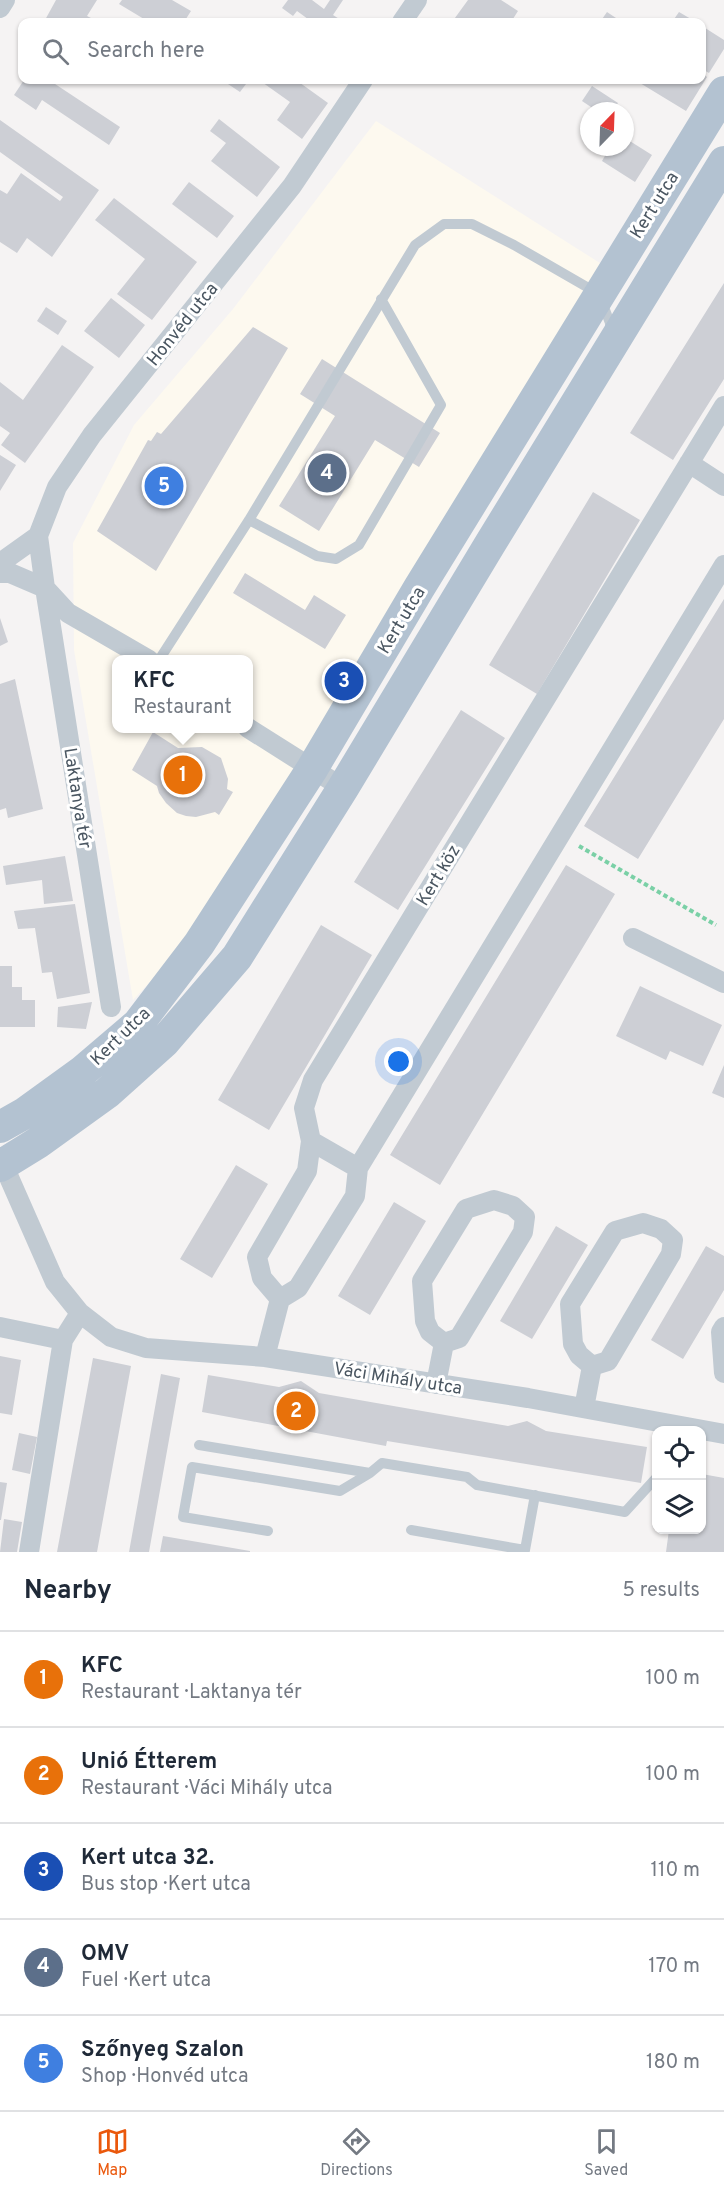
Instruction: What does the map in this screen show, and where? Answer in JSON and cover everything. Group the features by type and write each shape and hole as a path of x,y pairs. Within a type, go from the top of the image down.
{"main road":[{"name":"Kert utca","path":"0,1127 25,1113 83,1071 138,1024 199,944 312,769 425,578 724,92"},
{"name":"Kert utca","path":"1,1163 107,1094 165,1042 237,957 343,788 724,162"}],"street":[{"path":"0,8 5,0"},
{"path":"405,18 417,0"},
{"name":"Honvéd utca","path":"38,536 57,487 92,435 292,186 360,84"},
{"name":"Kert köz","path":"280,1299 262,1278 257,1257 307,1171 311,1142 304,1108 313,1080 724,406"},
{"path":"689,463 724,486"},
{"path":"0,563 38,536"},
{"name":"Laktanya tér","path":"38,536 111,1007"},
{"path":"266,1357 280,1299 298,1288 355,1196 358,1168 724,565"},
{"path":"0,573 10,573 45,588 68,613 140,655"},
{"path":"253,732 343,788"},
{"path":"633,938 722,976"},
{"path":"311,1142 358,1168"},
{"name":"Váci Mihály utca","path":"1,1163 55,1282 80,1313 111,1337 146,1348 266,1357 584,1408 664,1426"},
{"path":"494,1200 513,1206 525,1217 523,1232 459,1338 444,1343 430,1332 424,1321 422,1281 466,1209 494,1200"},
{"path":"643,1223 661,1228 673,1240 671,1254 608,1361 592,1366 579,1355 573,1344 570,1304 615,1231 643,1223"},
{"path":"29,1552 63,1340 80,1313"},
{"path":"0,1327 63,1340"},
{"path":"724,1327 721,1332 724,1373"},
{"path":"436,1384 444,1343"},
{"path":"584,1408 592,1366"},
{"name":"Váci Mihály utca","path":"706,1432 724,1434"}],"lane":[{"path":"162,655 249,520 415,245 444,224 472,224 514,245 599,294 610,322 609,351"},
{"path":"249,520 317,556 336,559 358,545 364,535 441,405 381,299"},
{"path":"199,1444 370,1473"},
{"path":"268,1531 183,1516 192,1467 340,1491 382,1463 467,1477 477,1485 626,1512 655,1480"},
{"path":"411,1530 526,1551 535,1495"}],"path":[{"path":"560,835 716,926"}],"shaded area":[{"path":"376,121 603,265 204,924 133,1000 74,650 73,543 134,425 233,309"}],"building":[{"path":"56,0 97,0 87,16 91,18 46,18"},
{"path":"122,0 172,0 191,11 187,18 142,18 119,4"},
{"path":"288,0 312,0 324,9 330,0 343,0 333,15 338,18 307,18 297,11 293,16 282,8"},
{"path":"468,0 501,0 518,11 514,18 455,18"},
{"path":"607,12 616,18 603,18"},
{"path":"679,12 689,18 675,18"},
{"path":"706,29 724,40 724,49 709,73 706,71"},
{"path":"21,84 55,84 120,127 109,145 42,100 36,110 14,95"},
{"path":"228,84 246,84 240,92"},
{"path":"265,84 302,84 328,103 302,139 277,120 290,102"},
{"path":"642,84 703,84 686,111"},
{"path":"592,86 616,102 584,102"},
{"path":"219,119 280,167 257,197 211,161 226,143 210,131"},
{"path":"0,120 99,190 52,257 27,238 17,253 0,242 0,190 7,194 21,173 60,201 63,197 0,152"},
{"path":"634,144 652,155 635,182 602,161 605,156 634,156"},
{"path":"189,182 234,216 217,238 172,204"},
{"path":"114,198 197,262 152,320 117,294 145,259 95,220"},
{"path":"724,283 724,379 673,460 630,433"},
{"path":"111,298 145,325 119,358 84,331"},
{"path":"46,307 67,321 58,335 37,321"},
{"path":"253,327 288,348 156,571 97,531 148,440 151,441 157,432 161,434"},
{"path":"62,345 94,367 25,463 1,445 10,433 0,426 0,382 23,400"},
{"path":"322,359 440,433 419,467 375,440 319,531 279,506 335,416 300,394"},
{"path":"0,455 16,465 0,491"},
{"path":"593,492 640,520 537,694 489,665"},
{"path":"245,573 305,610 314,595 346,615 325,649 233,593"},
{"path":"724,599 724,719 638,859 584,826"},
{"path":"0,618 8,642 0,646"},
{"path":"15,679 43,809 8,818 6,808 0,810 0,684"},
{"path":"461,710 505,738 398,910 354,882"},
{"path":"152,733 155,733 178,748 202,747 221,758 228,779 227,789 233,792 219,815 215,812 196,817 186,816 177,813 166,803 157,786 132,770"},
{"path":"65,856 73,901 44,904 42,880 6,885 3,866"},
{"path":"566,865 615,894 440,1185 390,1155"},
{"path":"75,904 90,993 57,999 52,972 42,973 35,928 18,929 14,911"},
{"path":"321,925 372,955 269,1130 218,1100"},
{"path":"0,966 12,966 12,987 22,987 22,1000 35,1000 35,1027 0,1027"},
{"path":"640,986 722,1025 703,1066 670,1051 666,1060 616,1036"},
{"path":"92,1002 86,1029 57,1027 58,1007"},
{"path":"724,1065 724,1098 712,1093"},
{"path":"236,1165 268,1184 212,1278 180,1259"},
{"path":"394,1202 426,1221 370,1315 338,1296"},
{"path":"556,1226 588,1245 532,1339 500,1321"},
{"path":"706,1246 724,1256 724,1290 683,1359 651,1340"},
{"path":"0,1356 21,1360 12,1415 0,1413"},
{"path":"93,1358 131,1366 97,1552 57,1552"},
{"path":"161,1374 180,1378 149,1552 129,1552"},
{"path":"208,1375 279,1387 301,1381 319,1393 508,1426 527,1421 546,1431 647,1447 641,1483 387,1441 386,1446 202,1412"},
{"path":"19,1433 37,1437 30,1474 12,1470"},
{"path":"706,1475 724,1478 724,1552 666,1552 668,1534 706,1534"},
{"path":"0,1482 7,1483 1,1520 0,1520"},
{"path":"4,1519 22,1522 17,1552 0,1552"},
{"path":"163,1536 250,1551 250,1552 160,1552"}],"place":[{"name":"OMV","path":"327,473"},
{"name":"Szőnyeg Szalon","path":"164,486"},
{"name":"Kert utca 32.","path":"344,681"},
{"name":"KFC","path":"183,775"},
{"name":"Unió Étterem","path":"296,1411"}]}
